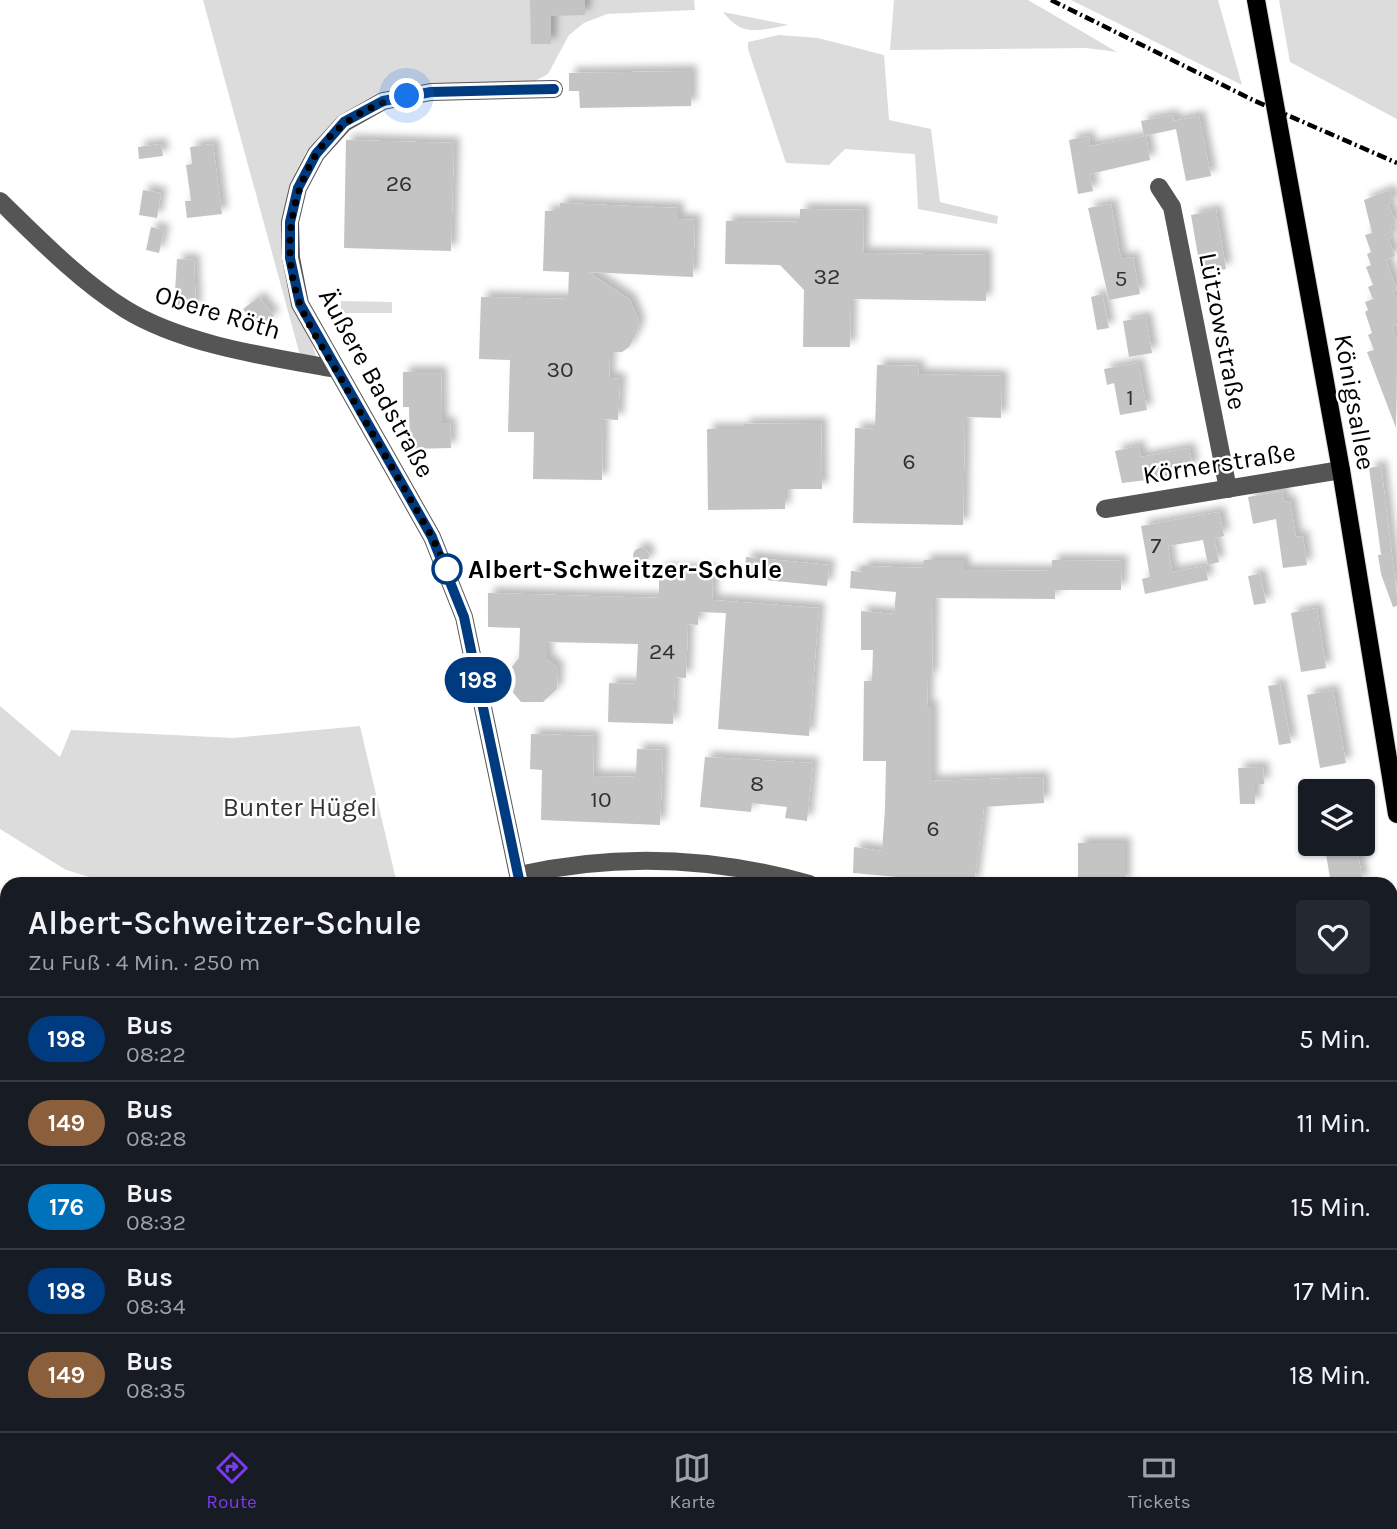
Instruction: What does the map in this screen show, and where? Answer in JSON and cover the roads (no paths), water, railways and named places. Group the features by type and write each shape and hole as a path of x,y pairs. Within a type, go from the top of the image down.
{"main road":[{"name":"Königsallee","path":"1256,0 1341,470 1397,814"}],"street":[{"name":"Äußere Badstraße","path":"520,877 464,617 447,568 300,304 290,258 290,222 298,188 316,154 344,122 383,101 431,92 554,89"},
{"name":"Lützowstraße","path":"1159,187 1172,207 1228,489"},
{"name":"Obere Röth","path":"0,201 43,241 128,311 201,340 336,369"},
{"name":"Körnerstraße","path":"1105,509 1341,470"},
{"path":"528,877 588,861 668,860 743,867 782,877"}],"railway":[{"path":"1051,0 1255,101 1397,163"}],"place":[{"name":"Albert-Schweitzer-Schule","path":"447,569"}],"park label":[{"name":"Bunter Hügel","path":"300,807"}]}
